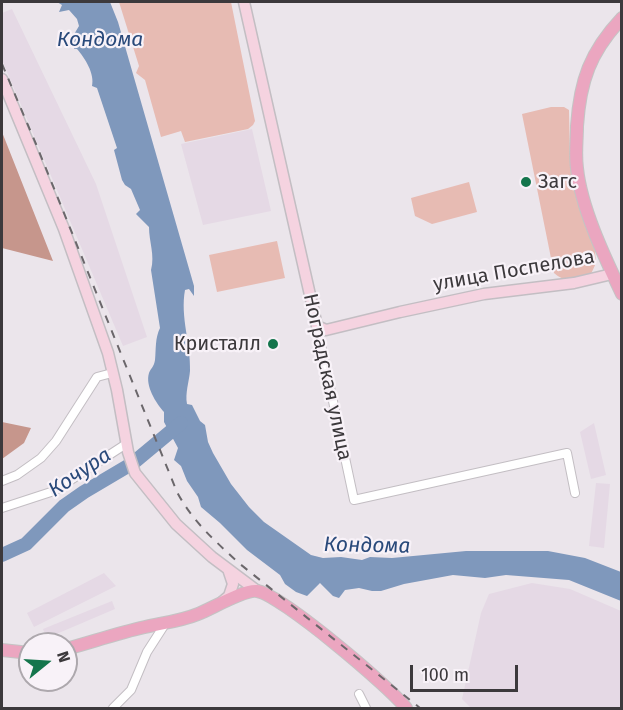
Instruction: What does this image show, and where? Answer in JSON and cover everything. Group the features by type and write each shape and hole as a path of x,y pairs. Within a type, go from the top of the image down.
{"main road":[{"name":"улица Поспелова","path":"612,274 583,195 577,168 577,141 582,86 590,62 598,47 621,18"},
{"path":"612,274 621,294"},
{"path":"78,646 194,616 241,594 256,590 272,597 368,670 406,708"},
{"path":"2,650 18,652"}],"street":[{"name":"Ноградская улица","path":"244,2 354,500 567,453 575,493"},
{"path":"2,79 64,229 108,353 127,448 135,473 176,524 256,590"},
{"name":"улица Поспелова","path":"317,326 326,330 484,294 574,284 612,274"},
{"path":"2,481 17,475 41,458 56,441 97,377 112,372"},
{"path":"2,508 54,491 127,448"},
{"path":"218,606 232,590 233,584 228,568"},
{"path":"113,708 131,690 147,652 165,624"},
{"path":"359,694 366,708"}],"shaded area":[{"path":"119,2 231,2 255,121 253,125 248,129 185,142 181,131 161,137 145,80 136,73 139,66"},
{"path":"12,9 96,184 147,337 123,346 2,60 2,13"},
{"path":"551,107 564,107 569,110 572,179 595,251 596,263 591,274 572,279 563,278 554,273 522,114"},
{"path":"252,129 271,211 203,225 181,144"},
{"path":"2,132 53,261 2,248"},
{"path":"469,182 477,212 432,224 415,216 411,198"},
{"path":"277,241 285,278 217,292 209,255"},
{"path":"2,422 31,428 24,443 2,459"},
{"path":"594,423 606,475 591,479 580,432"},
{"path":"596,483 610,484 604,548 589,546"},
{"path":"104,573 116,586 34,627 27,613"},
{"path":"532,583 570,589 621,611 621,708 471,708 462,699 481,613 489,594"},
{"path":"112,601 115,609 61,632 44,632 43,629"}],"water":[{"name":"Кондома","path":"57,2 110,2 118,22 194,286 194,296 189,289 185,290 184,300 190,361 187,404 192,405 200,421 205,425 213,453 231,484 249,507 264,522 311,555 323,558 341,557 362,560 370,557 392,558 466,551 548,551 585,558 621,572 621,601 569,580 506,575 485,578 453,575 404,584 381,591 359,588 345,590 339,598 333,596 320,583 307,596 285,584 280,575 247,550 201,507 181,466 174,460 178,448 164,422 164,412 150,389 148,378 155,362 156,340 160,328 151,270 149,227 136,214 140,210 131,189 122,180 114,150 117,148 97,88 92,86 91,71 77,49 74,49 73,36 79,26 77,19 69,10 59,12 62,5"}],"waterway":[{"name":"Кочура","path":"2,555 26,544 64,506 133,463 181,423"}],"railway":[{"path":"2,64 183,503 205,531 240,564 420,708"}],"place":[{"name":"Загс","path":"526,182"},
{"name":"Кристалл","path":"273,344"}]}
